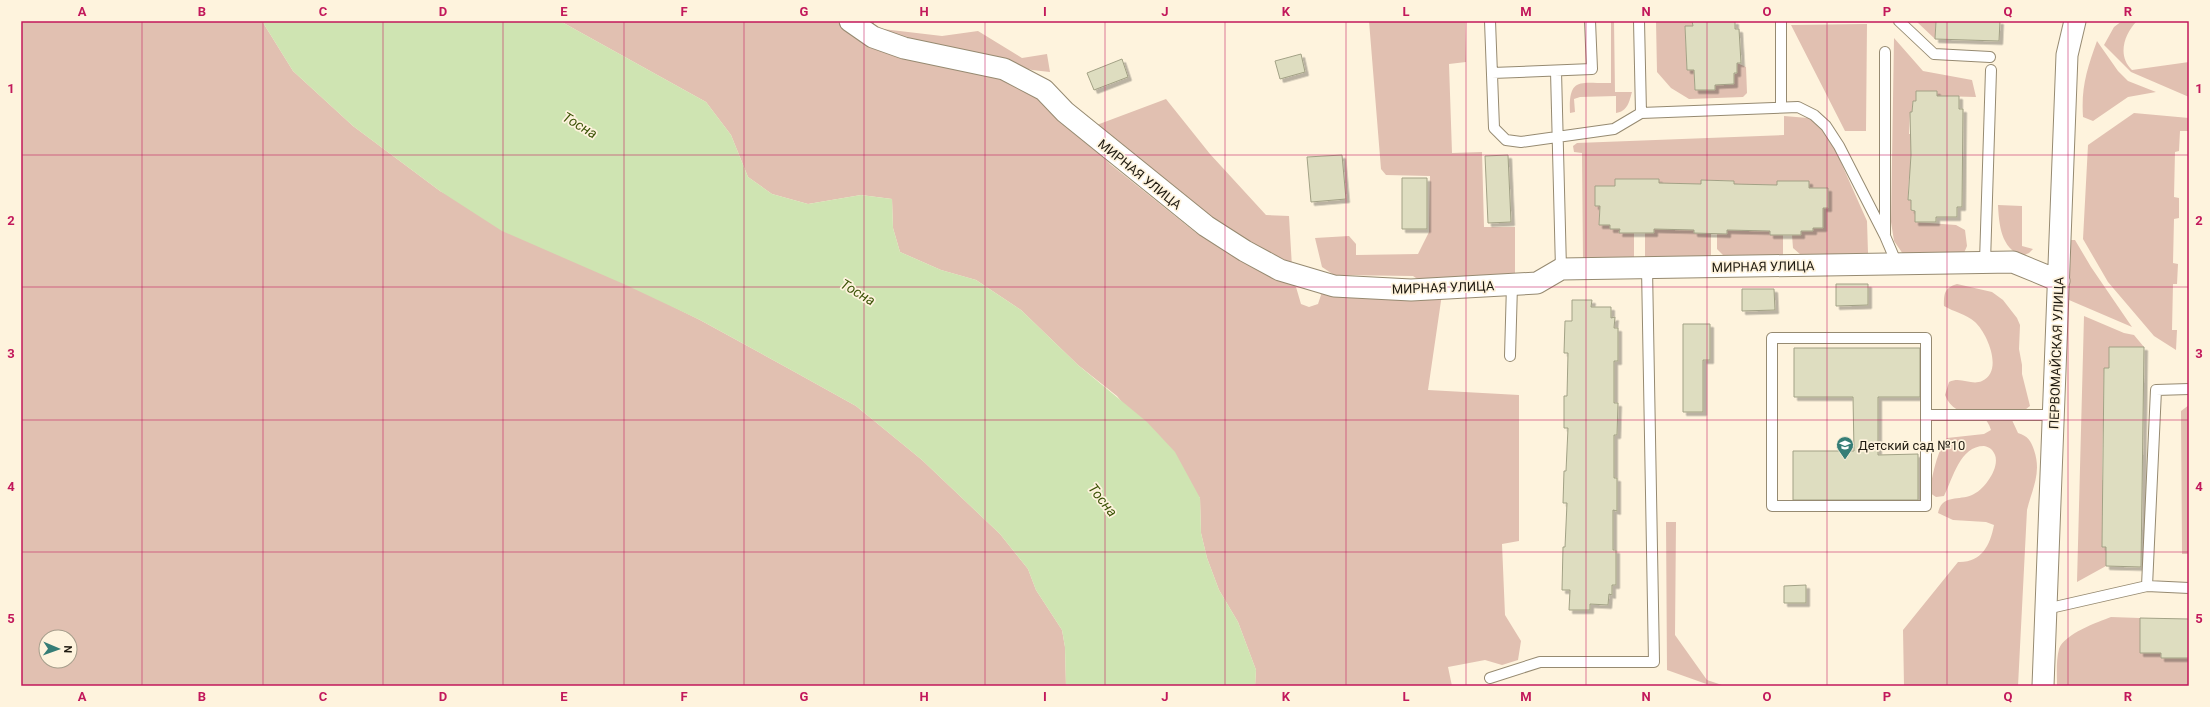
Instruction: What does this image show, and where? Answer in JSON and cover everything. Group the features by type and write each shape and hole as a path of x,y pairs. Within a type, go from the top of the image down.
{"street":[{"name":"МИРНАЯ УЛИЦА","path":"850,21 874,37 904,48 1004,69 1044,90 1065,112 1206,226 1245,251 1280,270 1334,286 1411,290 1512,285 1537,283 1561,269 1985,262 2013,262 2058,281"},
{"name":"ПЕРВОМАЙСКАЯ УЛИЦА","path":"2043,686 2067,55 2075,21"}],"lane":[{"path":"1490,21 1494,128 1506,140 1521,142 1614,129 1641,113 1798,107 1814,115 1826,126 1851,168 1885,236 1896,264"},
{"path":"1492,73 1592,69 1590,21"},
{"path":"1639,21 1641,113"},
{"path":"1780,21 1781,107"},
{"path":"1899,21 1934,54 1990,57"},
{"path":"1885,52 1885,236"},
{"path":"1985,262 1991,70"},
{"path":"1556,71 1561,269"},
{"path":"1490,678 1540,662 1654,662 1647,268"},
{"path":"1510,356 1512,285"},
{"path":"1772,338 1926,338 1926,415 1926,506 1772,506 1772,338"},
{"path":"2147,586 2156,390 2189,390"},
{"path":"1926,415 2053,415"},
{"path":"2046,608 2147,586 2189,588"}],"shaded area":[{"path":"21,21 262,21 293,71 353,126 440,191 700,320 856,406 922,460 1000,534 1028,569 1036,590 1062,630 1065,647 1066,686 21,686"},
{"path":"560,21 836,21 843,27 879,48 957,70 1013,78 1074,128 1110,164 1195,232 1266,273 1290,281 1296,287 1301,304 1309,307 1318,304 1321,295 1317,287 1442,294 1428,390 1519,395 1519,541 1502,544 1505,615 1521,641 1518,660 1502,665 1485,660 1448,667 1452,686 1255,686 1256,670 1238,622 1219,590 1207,558 1201,533 1200,498 1117,396 1078,365 1021,310 976,280 941,270 900,252 893,228 892,199 861,195 808,204 772,194 748,177 731,135 706,102"},
{"path":"858,21 874,21 874,28 942,36 978,31 1022,58 1047,54 1050,72 1032,70 915,46 892,39 872,30"},
{"path":"1369,21 1465,21 1466,62 1449,64 1452,153 1482,152 1484,227 1515,227 1515,276 1422,282 1413,276 1334,275 1322,267 1315,238 1349,236 1356,244 1356,255 1418,254 1429,232 1430,176 1386,175 1381,169"},
{"path":"1611,21 1614,21 1615,92 1632,92 1629,103 1626,108 1616,113 1616,96 1580,97 1574,99 1575,112 1570,113 1571,92 1574,87 1585,83 1611,83"},
{"path":"1656,21 1692,21 1693,26 1685,26 1687,70 1694,70 1695,90 1715,90 1715,85 1737,73 1737,63 1746,67 1747,93 1743,97 1689,99 1671,88 1657,72"},
{"path":"1916,21 1936,21 1935,39"},
{"path":"2122,21 2137,21 2132,26 2124,45 2125,58 2127,64 2132,70 2189,62 2189,97 2131,72 2104,45 2114,27"},
{"path":"1867,24 1866,131 1845,131 1791,25"},
{"path":"1894,38 1923,71 1972,80 1976,97 1937,96 1937,91 1916,91 1916,101 1913,101 1912,112 1910,113 1909,134 1912,134 1911,178 1909,178 1908,200 1911,200 1911,210 1915,211 1915,222 1956,225 1965,230 1967,246 1964,253 1903,254 1894,241 1891,222"},
{"path":"2097,41 2118,71 2128,81 2156,92 2128,97 2093,121 2083,117 2083,96 2088,69"},
{"path":"1166,99 1210,154 1266,215 1289,216 1292,267 1244,245 1094,126"},
{"path":"2134,113 2189,118 2189,131 2180,131 2179,151 2175,152 2174,197 2179,198 2179,218 2174,219 2173,263 2178,264 2177,284 2173,284 2172,330 2177,330 2176,350 2154,336 2108,282 2083,239 2088,145"},
{"path":"1784,116 1808,118 1817,123 1834,147 1867,221 1868,253 1801,255 1793,248 1792,235 1801,235 1801,231 1812,231 1813,228 1823,228 1823,208 1828,207 1828,188 1809,188 1809,181 1777,181 1777,185 1765,185 1765,188 1734,188 1734,181 1702,180 1701,184 1691,184 1691,187 1659,187 1659,179 1615,179 1615,186 1595,186 1595,206 1600,206 1599,225 1610,225 1620,229 1619,232 1634,233 1634,260 1583,261 1582,153 1574,152 1573,146 1577,143 1784,135"},
{"path":"1998,205 2022,206 2022,246 2033,249 2029,253 2022,256 2015,252 2005,242 2000,228"},
{"path":"1654,229 1694,230 1694,233 1711,234 1711,258 1645,259 1645,233 1654,233"},
{"path":"1727,230 1770,231 1770,235 1783,235 1783,257 1725,257 1717,249 1717,234 1726,234"},
{"path":"2071,240 2075,240 2091,267 2132,327 2069,300"},
{"path":"1957,284 1992,292 2003,300 2017,318 2020,325 2019,349 2022,374 2030,406 2012,420 2018,433 2027,437 2032,444 2036,458 2037,474 2027,510 2018,686 1904,686 1903,630 1958,562 1973,560 1983,552 1990,540 1994,525 1986,522 1953,520 1938,513 1943,503 1951,499 1972,495 1986,484 1993,472 1996,460 1995,455 1988,447 1976,447 1963,457 1954,472 1944,496 1936,497 1930,493 1936,464 1941,449 1947,438 1984,434 1991,430 1988,422 1983,417 1956,409 1950,404 1945,395 1949,382 1953,380 1974,382 1982,381 1989,376 1993,361 1988,343 1980,327 1968,317 1944,306 1944,298 1947,290 1949,287"},
{"path":"2084,316 2124,333 2134,335 2144,347 2109,347 2109,368 2104,368 2102,480 2107,480 2107,500 2102,500 2102,546 2106,547 2106,566 2077,582"},
{"path":"2189,405 2189,554 2182,554 2181,411"},
{"path":"1666,522 1676,522 1675,635 1707,680 1725,686 1712,686 1667,670"},
{"path":"2111,617 2140,618 2140,653 2161,653 2161,658 2189,658 2189,686 2057,686 2057,658 2062,644 2067,638 2082,629"}],"water":[{"name":"Тосна","path":"262,21 560,21 706,102 731,135 748,177 772,194 808,204 861,195 892,199 893,228 900,252 941,270 976,280 1021,310 1078,365 1147,422 1175,452 1200,498 1201,533 1207,558 1219,590 1238,622 1256,670 1255,686 1066,686 1065,647 1062,630 1036,590 1028,569 1000,534 922,460 856,406 700,320 626,285 502,231 440,191 353,126 293,71"}],"building":[{"path":"1692,21 1735,21 1735,29 1739,29 1741,63 1737,63 1737,73 1734,73 1734,84 1715,85 1715,90 1695,90 1694,70 1687,70 1685,26 1693,26"},
{"path":"1936,21 2000,21 1999,41 1935,39"},
{"path":"1301,54 1305,72 1280,79 1275,61"},
{"path":"1122,59 1128,77 1094,90 1087,73"},
{"path":"1916,91 1937,91 1937,96 1959,96 1959,109 1963,109 1962,207 1957,207 1957,217 1936,217 1936,222 1915,222 1915,211 1911,210 1911,200 1908,200 1911,155 1910,112 1912,112 1913,101 1916,101"},
{"path":"1342,155 1346,199 1311,202 1307,157"},
{"path":"1508,155 1511,222 1488,223 1485,156"},
{"path":"1402,178 1427,178 1427,229 1402,229"},
{"path":"1615,179 1659,179 1659,183 1701,184 1701,180 1734,181 1734,184 1777,185 1777,181 1809,181 1809,188 1828,188 1828,208 1823,208 1823,228 1813,228 1813,231 1801,231 1801,235 1770,235 1770,231 1727,230 1727,234 1694,233 1694,230 1654,229 1654,233 1619,233 1620,229 1610,229 1610,225 1599,225 1600,206 1595,206 1595,186 1615,186"},
{"path":"1836,284 1868,284 1868,305 1836,306"},
{"path":"1742,289 1774,289 1775,310 1742,311"},
{"path":"1572,300 1592,300 1591,307 1611,307 1611,318 1615,317 1614,328 1618,328 1618,361 1614,361 1614,403 1618,403 1617,435 1614,435 1614,478 1617,478 1617,511 1613,510 1613,550 1616,550 1616,585 1612,585 1612,595 1609,594 1608,605 1590,604 1590,610 1569,610 1570,590 1562,590 1563,547 1565,547 1567,503 1563,503 1564,471 1566,471 1568,428 1564,428 1564,396 1567,396 1568,353 1564,353 1565,321 1572,321"},
{"path":"1683,324 1710,324 1710,360 1703,360 1703,412 1683,412"},
{"path":"2109,347 2144,347 2141,567 2106,566 2106,547 2102,547 2104,368 2109,368"},
{"path":"1794,348 1920,348 1920,397 1878,397 1878,455 1918,454 1918,500 1793,500 1793,451 1854,451 1853,397 1794,397"},
{"path":"1806,585 1806,603 1784,603 1784,586"},
{"path":"2140,618 2189,619 2189,658 2161,658 2161,653 2140,653"}],"place":[{"name":"Детский сад №10","path":"1845,460"}]}
